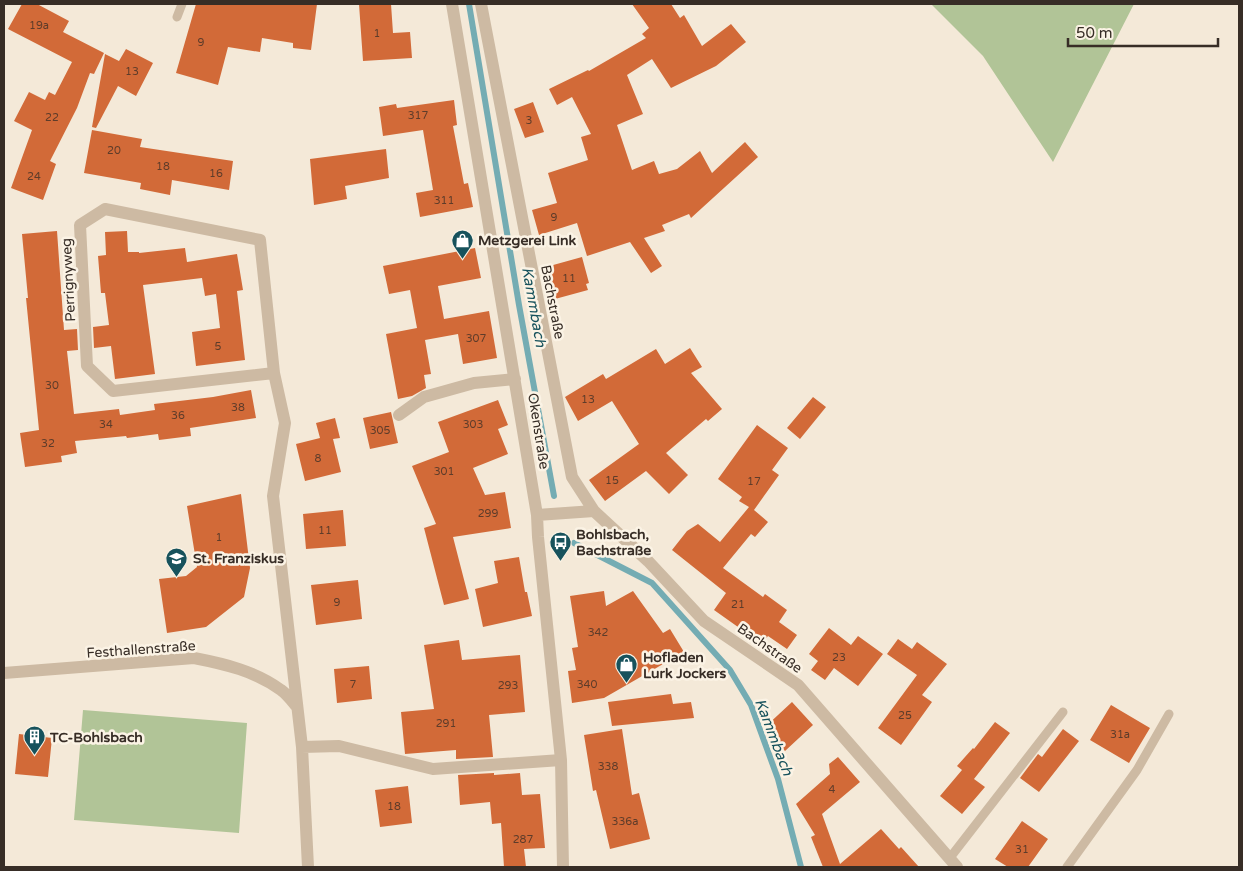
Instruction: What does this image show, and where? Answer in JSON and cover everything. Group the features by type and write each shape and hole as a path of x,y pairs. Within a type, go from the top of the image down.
{"street":[{"name":"Okenstraße","path":"452,4 538,515 538,537 561,760 563,867"},
{"name":"Bachstraße","path":"481,4 572,477 594,511 648,561 704,621 798,685 953,863"},
{"name":"Perrignyweg","path":"274,373 113,391 87,366 80,226 105,209 260,240 274,373 285,423 272,496 297,707"},
{"path":"399,415 424,397 474,383 515,379"},
{"path":"538,515 594,511"},
{"name":"Festhallenstraße","path":"4,673 194,658 222,663 265,680 283,691 297,707"},
{"path":"297,707 302,747 308,867"},
{"path":"302,747 339,746 433,769 561,760"}],"lane":[{"path":"177,17 182,4"},
{"path":"953,863 1062,712"},
{"path":"1066,867 1137,770 1169,714"}],"green space":[{"path":"931,4 1134,4 1053,162 983,56"},
{"path":"83,710 247,723 239,833 74,820"}],"building":[{"path":"22,4 37,4 69,21 63,32 104,53 94,74 90,73 77,108 50,161 56,164 43,200 11,188 32,130 14,121 29,92 45,100 49,92 55,95 72,62 8,29"},
{"path":"196,4 317,4 311,50 293,48 293,43 262,38 260,52 228,47 218,85 176,73"},
{"path":"359,4 391,4 393,33 410,32 412,58 363,61"},
{"path":"632,4 671,4 680,18 684,15 702,46 731,24 746,42 716,66 671,88 652,59 627,75 643,114 617,125 632,170 654,161 659,174 677,169 700,151 712,173 745,142 758,157 691,218 689,214 662,225 665,231 644,238 662,266 651,273 630,242 587,256 577,223 539,235 532,210 557,203 548,173 588,160 581,137 591,134 572,97 557,105 549,89 589,71 646,38 642,34 649,28"},
{"path":"126,49 153,63 136,96 118,86 96,128 92,127 105,54 119,61"},
{"path":"454,100 457,125 453,126 464,184 468,183 473,207 420,217 416,193 433,190 423,130 383,136 379,107 396,104 397,108"},
{"path":"533,102 544,132 525,138 514,109"},
{"path":"92,130 142,139 140,147 233,161 229,190 172,180 170,195 140,189 141,183 84,173"},
{"path":"386,149 389,178 345,186 347,199 314,205 310,159"},
{"path":"57,231 64,330 77,329 78,350 67,351 74,414 119,409 120,415 155,410 154,404 251,390 256,418 190,428 191,436 159,440 158,434 75,441 77,453 61,456 62,462 25,467 20,433 39,430 26,298 28,298 22,234"},
{"path":"127,231 128,252 139,253 185,248 187,262 237,254 243,290 237,291 245,360 196,366 192,332 220,328 216,294 205,296 202,278 143,285 155,374 115,379 111,346 94,348 93,327 109,325 105,293 101,293 98,256 106,255 105,232"},
{"path":"475,248 481,278 438,286 444,319 489,311 497,358 463,364 458,334 425,340 431,374 424,375 426,388 412,396 398,399 386,334 417,328 410,290 389,294 383,266"},
{"path":"582,257 589,283 586,284 588,290 555,299 546,267"},
{"path":"690,348 702,367 691,373 722,409 708,421 706,419 666,453 688,475 669,494 646,471 605,501 589,480 639,444 612,401 578,421 565,397 603,374 606,379 656,349 665,364"},
{"path":"813,397 826,407 800,439 787,428"},
{"path":"498,400 508,425 498,429 508,454 473,468 485,495 505,492 511,528 453,537 469,599 444,605 424,528 436,524 412,466 449,452 438,422"},
{"path":"391,412 398,443 370,449 363,418"},
{"path":"335,418 340,438 333,439 341,472 305,481 296,444 320,438 316,423"},
{"path":"757,425 788,448 772,470 779,475 754,510 768,522 755,537 751,534 723,568 763,597 765,594 787,610 779,622 797,635 787,649 768,636 762,644 714,610 726,593 672,550 687,531 698,524 720,542 749,507 739,501 742,497 718,479"},
{"path":"241,494 250,568 244,597 206,627 167,633 159,579 186,576 197,567 187,506"},
{"path":"343,510 346,546 306,549 303,514"},
{"path":"519,557 525,592 527,592 532,616 483,627 475,589 498,583 494,561"},
{"path":"358,580 362,619 316,625 311,585"},
{"path":"604,591 606,606 633,591 663,633 670,629 684,652 604,698 572,703 568,671 576,670 572,648 578,647 570,596"},
{"path":"829,628 851,645 858,636 883,654 858,686 834,668 825,680 811,670 818,661 809,654"},
{"path":"898,639 912,649 917,642 947,664 922,695 932,702 901,745 878,728 917,675 887,654"},
{"path":"459,640 462,660 520,655 525,712 489,715 493,757 456,759 456,750 405,754 401,712 434,709 424,645"},
{"path":"369,666 372,699 337,703 334,669"},
{"path":"671,694 673,704 691,702 694,718 612,726 608,702"},
{"path":"792,702 813,725 785,751 764,728"},
{"path":"1111,705 1150,728 1129,763 1090,740"},
{"path":"995,722 1010,733 974,779 985,787 962,814 940,796 962,770 957,766 974,749"},
{"path":"622,729 632,795 639,793 650,839 610,849 596,790 593,791 584,735"},
{"path":"1063,729 1079,741 1039,792 1020,778 1038,754 1042,757"},
{"name":"TC-Bohlsbach","path":"19,734 52,738 48,777 15,774"},
{"path":"838,757 860,782 822,814 840,864 881,829 919,867 823,867 811,837 815,835 796,804 830,774 829,764"},
{"path":"494,773 494,775 520,773 522,795 540,794 545,848 524,849 526,867 504,867 501,823 492,824 490,802 460,805 458,775"},
{"path":"408,786 412,823 380,827 375,790"},
{"path":"1022,821 1048,839 1028,867 1008,867 995,859"}],"waterway":[{"name":"Kammbach","path":"469,4 519,305 554,496"},
{"name":"Kammbach","path":"574,543 652,583 730,670 751,705 778,779 801,867"}],"place":[{"name":"Metzgerei Link","path":"462,259"},
{"name":"Bohlsbach, Bachstraße","path":"560,561"},
{"name":"St. Franziskus","path":"177,577"},
{"name":"Hofladen Lurk Jockers","path":"627,684"},
{"name":"TC-Bohlsbach","path":"34,756"}]}
